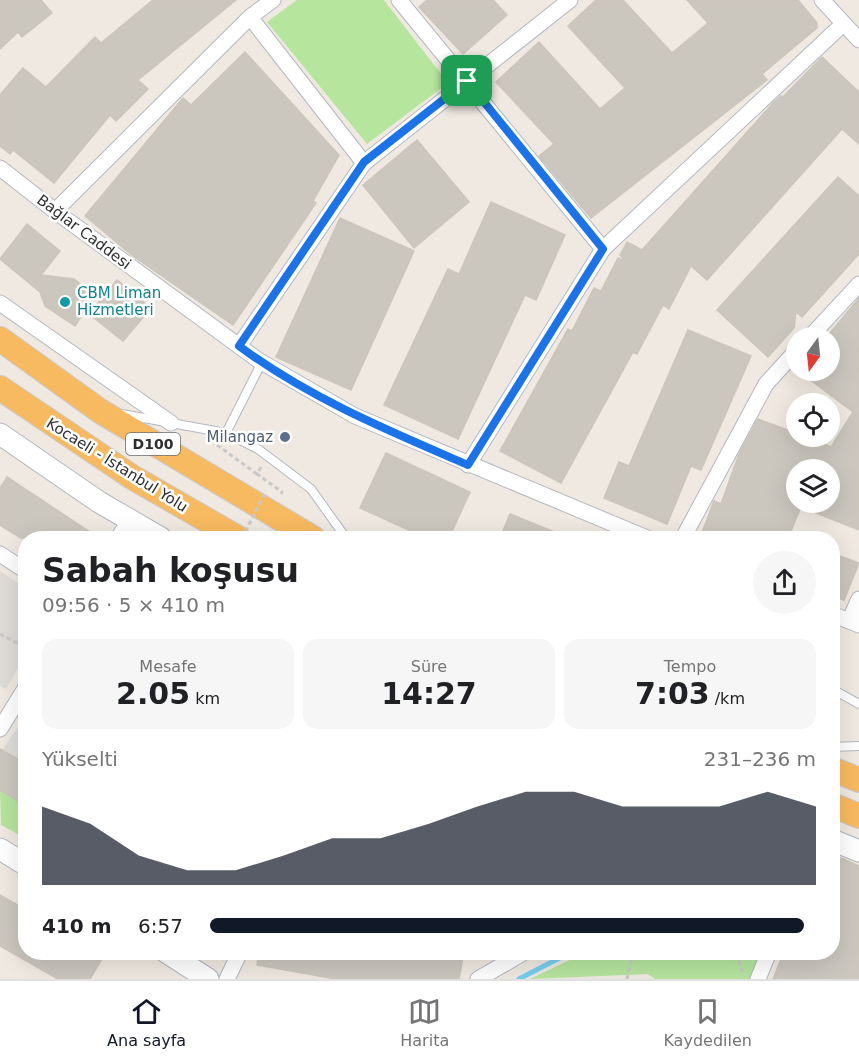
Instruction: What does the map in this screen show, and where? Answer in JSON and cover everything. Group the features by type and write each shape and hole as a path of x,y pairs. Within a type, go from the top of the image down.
{"highway":[{"name":"D100","path":"0,339 100,411 301,531"},
{"name":"Kocaeli - İstanbul Yolu","path":"0,388 132,477 228,531"},
{"path":"0,404 75,439"},
{"path":"840,772 859,780"},
{"path":"840,808 859,816"}],"main road":[{"path":"0,434 124,530"},
{"path":"840,843 859,851"},
{"path":"0,849 18,860"},
{"path":"178,960 208,979"}],"street":[{"path":"55,212 250,17 273,0"},
{"path":"399,0 603,249"},
{"path":"239,346 364,162 570,0"},
{"path":"822,0 842,25 859,40"},
{"path":"250,17 364,162"},
{"path":"468,465 603,249 842,25"},
{"name":"Bağlar Caddesi","path":"0,168 55,212 239,346 262,362 355,416 630,531"},
{"path":"819,327 859,284"},
{"path":"0,303 171,423"},
{"path":"687,531 766,384 786,362"},
{"path":"0,554 18,566"},
{"path":"840,617 854,623 859,599"},
{"path":"0,729 18,700"},
{"path":"226,979 236,960"},
{"path":"478,979 511,960"},
{"path":"758,979 766,960"}],"lane":[{"path":"226,432 262,362"},
{"path":"100,411 226,432 258,449 311,489 341,531"},
{"path":"840,693 859,704"},
{"path":"840,747 859,746"}],"path":[{"path":"244,531 266,491"},
{"path":"0,634 18,644"},
{"path":"627,979 631,960"},
{"path":"736,960 745,979"}],"green space":[{"path":"297,0 384,0 448,83 367,144 267,22"},
{"path":"0,790 18,802 18,834 1,825"},
{"path":"569,960 761,960 754,979 655,979 648,974 530,979"}],"shaded area":[{"path":"0,571 18,583 18,668 6,689 0,686"},
{"path":"18,727 18,760 2,750"}],"building":[{"path":"0,0 41,0 52,13 22,37 18,32 0,49"},
{"path":"153,0 236,0 138,80 148,89 116,121 110,115 54,183 13,150 10,154 0,146 0,95 23,68 46,87 95,37 101,43"},
{"path":"427,0 493,0 507,15 463,54 419,7"},
{"path":"596,0 623,0 672,53 708,23 687,0 798,0 817,23 817,28 762,74 767,80 591,218 539,156 554,144 496,82 539,42 600,109 625,88 568,26"},
{"path":"245,52 339,155 313,201 316,203 233,325 133,256 85,216 183,98 191,105"},
{"path":"822,57 859,92 859,144 842,129 707,280 691,266 669,309 663,305 637,354 633,352 561,483 500,451 568,329 572,331 594,288 601,291 618,258 625,261 620,255 627,242 642,250 774,102 781,96 782,98"},
{"path":"417,140 469,202 414,248 363,185"},
{"path":"838,177 859,196 859,254 802,317 796,312 794,327 786,327 786,337 768,357 717,310"},
{"path":"491,202 565,235 536,300 525,295 458,439 384,405 448,269 459,274"},
{"path":"340,218 414,251 351,390 276,357"},
{"path":"27,224 60,251 41,275 74,279 84,287 88,306 75,326 45,306 40,292 0,259"},
{"path":"117,280 151,308 123,341 89,314"},
{"path":"859,298 859,530 816,513 840,513 840,459 786,459 786,513 798,513 791,531 703,531 714,501 721,504 739,454 758,419 786,429 786,447 840,447 840,433 853,412 840,402 840,393 828,393 812,381 840,381 840,327 835,327"},
{"path":"688,330 751,356 701,470 691,466 667,524 604,498 619,462 629,466"},
{"path":"386,453 470,492 452,531 411,531 360,508"},
{"path":"7,477 88,531 18,531 18,536 0,525 0,488"},
{"path":"510,514 552,531 503,531"},
{"path":"840,556 859,563 844,600 840,599"},
{"path":"0,749 18,759 18,801 0,790"},
{"path":"840,858 859,866 859,979 773,979 781,960 840,960"},
{"path":"0,895 18,905 18,956 0,946"},
{"path":"25,960 101,960 90,979 58,979"},
{"path":"258,960 463,960 459,979 336,979 257,965"}],"waterway":[{"path":"519,979 556,960"}],"place":[{"name":"CBM Liman Hizmetleri","path":"65,302"},
{"name":"Milangaz","path":"285,437"}],"route":[{"path":"467,81 603,249 468,465 355,416 258,360 239,346 364,162 467,81"}]}
